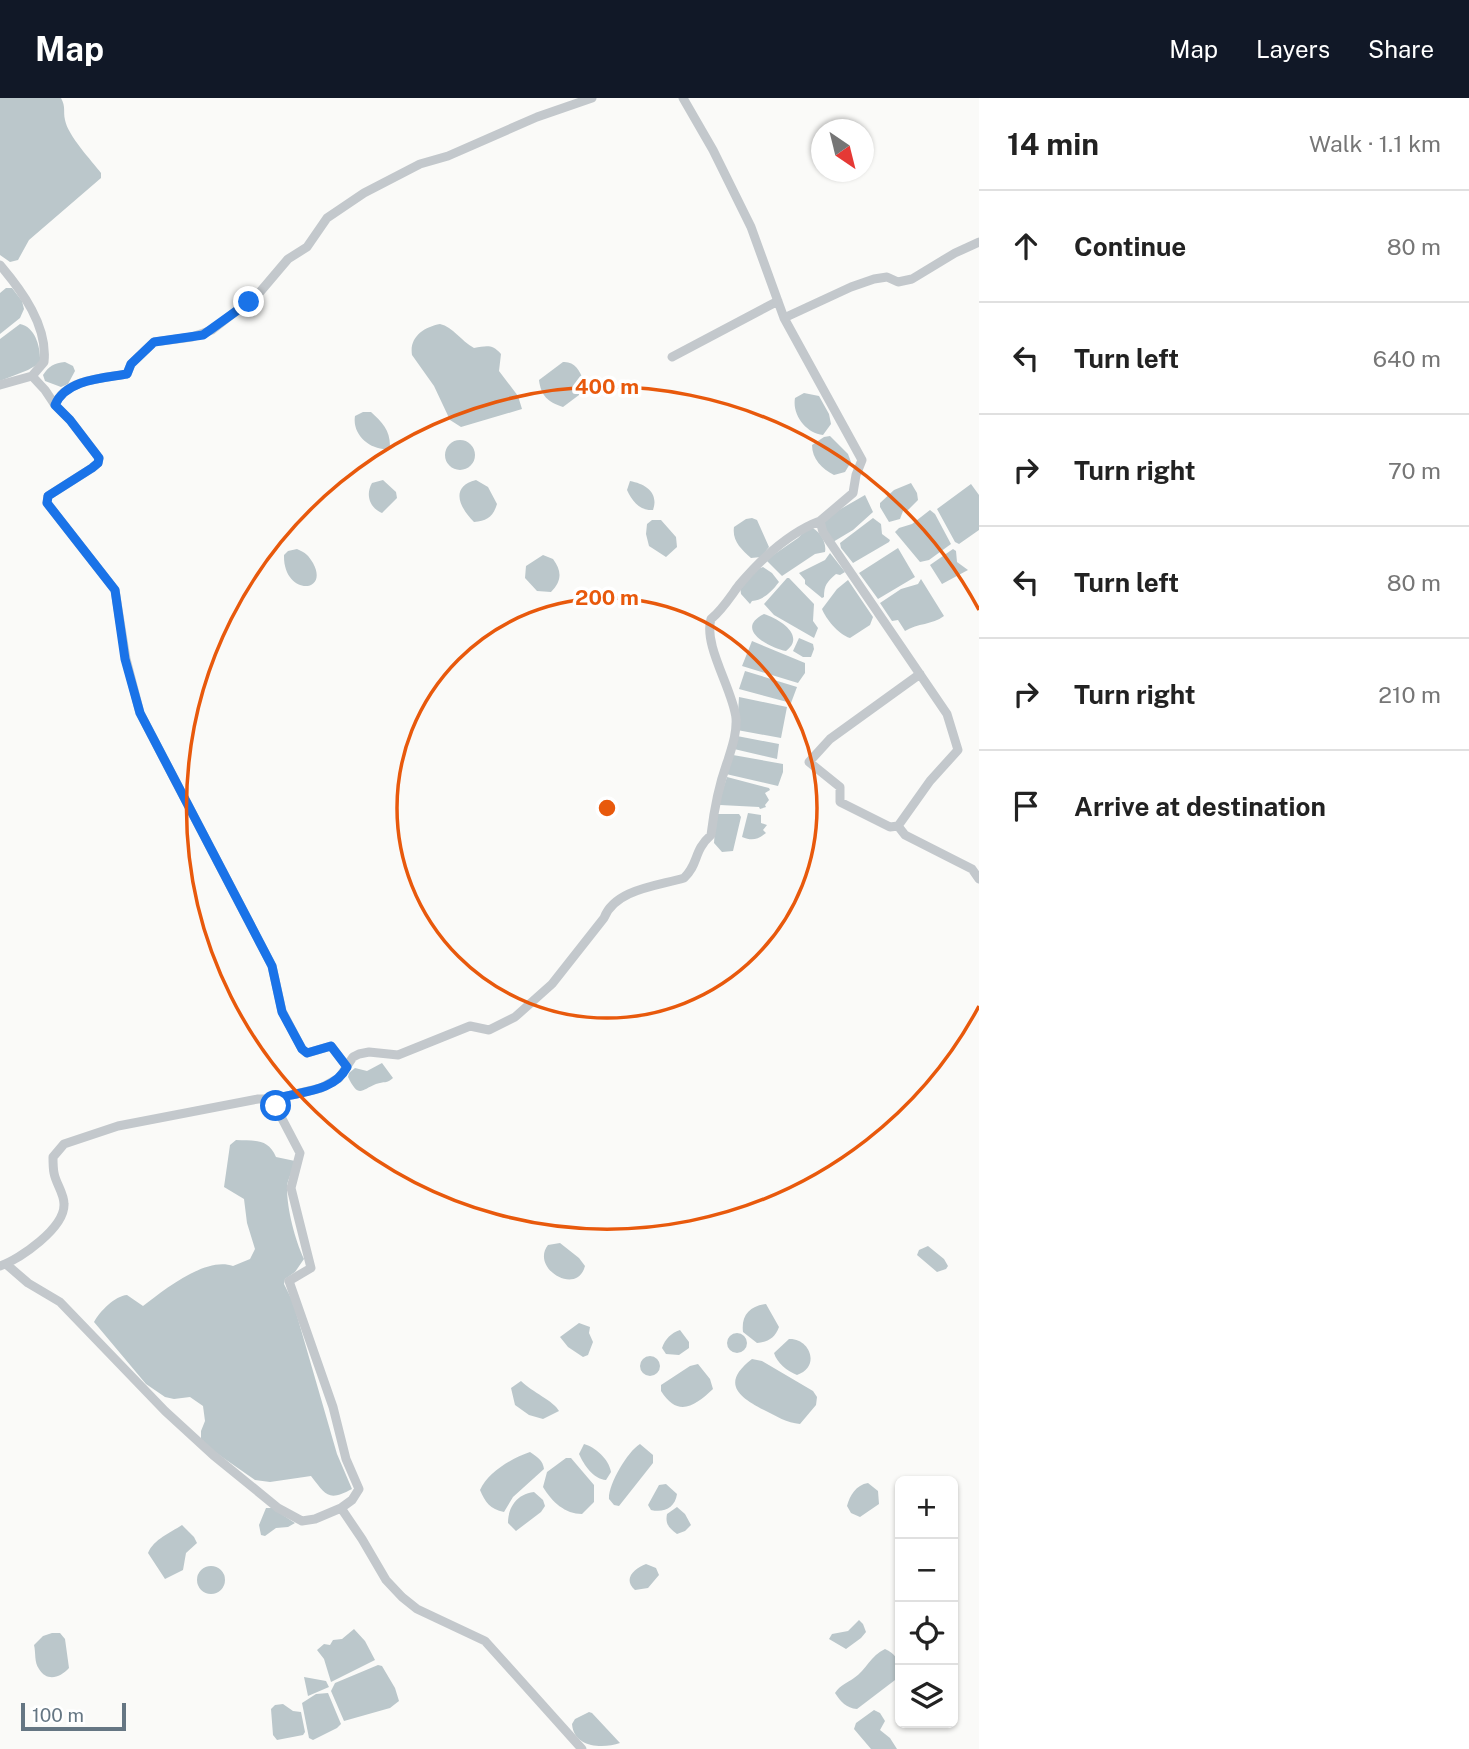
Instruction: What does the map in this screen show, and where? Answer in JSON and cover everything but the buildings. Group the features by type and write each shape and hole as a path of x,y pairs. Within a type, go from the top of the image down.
{"street":[{"path":"55,405 59,396 67,390 89,381 127,374 131,364 154,342 192,337 212,330 260,292 288,259 307,247 327,218 364,193 420,164 448,156 537,117 592,98"},
{"path":"275,1099 278,1111 300,1153 291,1188 311,1268 289,1281 333,1407 346,1459 359,1489 352,1500 341,1508 315,1519 302,1521 278,1508 213,1455 165,1411 60,1302 3,1265 57,1225 63,1215 63,1197 54,1174 53,1157 64,1144 118,1126 258,1099 275,1099 321,1088 339,1079 353,1057 359,1054 369,1052 398,1055 470,1026 489,1030 516,1017 561,974 604,918 607,909 634,892 684,878 694,868 695,857 701,844 711,835 715,808 732,750 736,721 734,707 713,646 709,626 711,619 750,573 779,545 804,527 820,521 853,493 862,460 784,318 751,227 713,150 683,98"},
{"path":"784,318 874,279 887,277 898,282 912,279 979,242"},
{"path":"0,265 22,291 38,323 44,362 32,376 0,385"},
{"path":"672,357 778,301"},
{"path":"32,376 99,458 92,468 48,496 47,503 115,590 125,659 140,713 272,966 282,1012 302,1049 307,1053 331,1046 347,1067"},
{"path":"820,521 823,532 920,674 947,714 958,750 930,781 898,826 890,827 840,802 839,787 809,762 830,739 920,674"},
{"path":"898,826 905,835 972,869 979,879"},
{"path":"341,1508 386,1580 402,1597 417,1609 485,1641 582,1749"}],"shaded area":[{"path":"0,98 61,98 67,126 101,173 101,178 29,240 18,260 10,262 0,255"},
{"path":"6,288 12,288 22,301 24,309 20,318 0,334 0,293"},
{"path":"20,324 34,334 40,351 40,363 0,381 0,339"},
{"path":"440,324 474,348 489,346 501,354 499,371 518,396 522,409 461,427 450,420 434,386 412,355 415,338 428,328"},
{"path":"65,362 73,366 75,371 68,384 61,387 45,381 43,375 47,369"},
{"path":"563,362 576,367 583,380 579,395 563,407 546,398 539,380"},
{"path":"804,393 819,396 829,414 831,424 823,435 811,431 798,417 795,398"},
{"path":"371,412 385,427 390,446 386,449 368,443 359,434 355,416"},
{"path":"830,436 848,454 851,462 845,472 834,475 818,463 812,450 812,445"},
{"path":"460,440 471,444 475,455 471,466 460,470 449,466 445,455 449,444"},
{"path":"383,480 396,492 397,498 382,513 372,504 369,492 372,483"},
{"path":"476,480 488,487 497,504 489,517 474,522 461,504 460,493 468,483"},
{"path":"630,481 650,490 654,499 653,510 644,509 634,501 627,490"},
{"path":"911,483 918,500 908,510 903,511 900,519 889,522 880,503 894,490"},
{"path":"971,484 979,495 979,530 959,544 955,542 937,509"},
{"path":"865,495 873,512 853,530 833,542 823,524 832,514"},
{"path":"930,510 935,514 951,544 929,560 920,562 895,532 912,524"},
{"path":"752,518 757,520 769,547 761,557 751,558 734,536 734,527"},
{"path":"873,518 881,524 882,534 890,540 853,563 840,543"},
{"path":"652,520 661,520 676,537 677,547 666,557 649,546 647,524"},
{"path":"809,527 822,536 825,552 815,554 782,576 766,560"},
{"path":"898,548 915,577 878,599 859,573"},
{"path":"297,549 313,563 317,573 316,581 311,585 297,584 290,578 286,568 284,555"},
{"path":"953,549 956,551 957,562 968,570 942,584 930,565"},
{"path":"830,553 845,572 836,574 828,582 822,598 805,584 799,573 825,560"},
{"path":"543,555 553,559 559,572 559,580 551,592 537,591 525,578 526,566"},
{"path":"763,567 779,582 767,594 750,604 741,594 740,586"},
{"path":"787,578 814,604 813,621 818,628 814,638 774,615 764,604"},
{"path":"921,579 944,616 905,631 898,620 892,621 880,603 901,589 918,584"},
{"path":"848,580 873,617 870,625 850,638 833,626 822,609 837,589"},
{"path":"764,614 783,624 792,634 793,640 786,651 771,646 753,631 752,626"},
{"path":"799,638 813,644 811,657 803,657 793,651"},
{"path":"752,641 805,663 805,673 798,683 742,666"},
{"path":"745,671 797,687 791,703 739,689"},
{"path":"739,697 787,707 781,738 737,730"},
{"path":"737,736 779,744 777,759 734,749"},
{"path":"733,755 783,764 778,786 726,774"},
{"path":"727,777 769,788 765,793 769,800 766,807 760,809 720,805"},
{"path":"748,813 761,815 761,823 767,825 763,830 766,833 752,839 742,837"},
{"path":"716,814 739,814 741,817 733,851 722,852 714,843"},
{"path":"382,1063 393,1078 361,1091 355,1088 348,1077 349,1073 355,1068 367,1071"},
{"path":"236,1140 260,1142 269,1146 276,1157 295,1161 287,1184 287,1196 292,1224 304,1259 295,1272 285,1279 284,1284 293,1302 337,1454 352,1489 338,1495 328,1495 311,1476 270,1482 255,1480 212,1450 201,1439 205,1421 203,1406 190,1397 165,1397 146,1384 94,1322 108,1305 122,1296 127,1295 143,1306 198,1270 222,1264 233,1266 250,1259 255,1249 247,1223 244,1199 224,1187 230,1145"},
{"path":"560,1243 585,1266 580,1275 573,1279 557,1276 545,1262 544,1254 548,1245"},
{"path":"928,1246 944,1259 948,1266 946,1269 937,1272 917,1255 919,1250"},
{"path":"766,1304 779,1327 771,1339 757,1343 743,1332 745,1316 751,1309"},
{"path":"579,1323 590,1327 589,1333 593,1342 588,1355 583,1357 568,1347 560,1337"},
{"path":"680,1330 689,1342 689,1348 679,1355 666,1354 662,1348 665,1342"},
{"path":"737,1333 744,1336 747,1343 744,1350 737,1353 730,1350 727,1343 730,1336"},
{"path":"789,1339 802,1343 810,1354 809,1366 797,1375 783,1366 774,1353"},
{"path":"650,1356 657,1359 660,1366 657,1373 650,1376 643,1373 640,1366 643,1359"},
{"path":"752,1359 762,1361 813,1391 817,1397 816,1405 800,1424 777,1417 740,1394 735,1382 737,1375"},
{"path":"698,1364 710,1379 713,1389 687,1406 680,1407 667,1399 661,1391 661,1385 690,1366"},
{"path":"521,1381 559,1411 543,1419 529,1415 515,1405 511,1388"},
{"path":"584,1444 604,1458 611,1472 606,1480 593,1474 584,1463 579,1454"},
{"path":"640,1444 653,1455 653,1463 619,1506 614,1505 609,1499 615,1478 624,1461"},
{"path":"530,1452 541,1461 544,1469 513,1497 504,1512 492,1507 480,1490 484,1483 501,1466"},
{"path":"566,1458 571,1458 594,1485 594,1502 582,1514 559,1506 543,1487 547,1472"},
{"path":"868,1483 878,1491 879,1504 860,1517 851,1513 847,1506 854,1491"},
{"path":"666,1484 677,1494 674,1503 664,1510 651,1510 648,1505 659,1485"},
{"path":"534,1492 543,1500 545,1506 516,1531 508,1523 512,1507 518,1498"},
{"path":"677,1507 691,1525 677,1534 668,1526 667,1514"},
{"path":"266,1508 272,1508 295,1523 276,1528 265,1536 261,1535 259,1525"},
{"path":"182,1525 197,1543 186,1553 183,1570 165,1579 148,1553 158,1540"},
{"path":"646,1564 656,1568 659,1575 648,1588 635,1590 631,1586 630,1578 634,1571"},
{"path":"211,1566 221,1570 225,1580 221,1590 211,1594 201,1590 197,1580 201,1570"},
{"path":"859,1620 866,1632 846,1649 829,1639 832,1634 848,1631"},
{"path":"354,1629 365,1641 375,1660 331,1682 324,1659 317,1650 324,1644 330,1645 333,1640 342,1639"},
{"path":"60,1633 65,1639 69,1668 62,1674 50,1677 39,1669 34,1645 43,1636"},
{"path":"885,1649 895,1656 895,1680 857,1709 844,1704 835,1693 858,1675"},
{"path":"378,1665 382,1666 395,1688 399,1701 390,1708 344,1721 331,1691 335,1683"},
{"path":"304,1677 326,1681 329,1687 308,1696"},
{"path":"328,1693 341,1724 313,1740 309,1738 302,1703 316,1694"},
{"path":"283,1704 293,1711 301,1712 305,1732 303,1735 277,1740 273,1735 271,1709 275,1705"},
{"path":"874,1710 880,1713 885,1721 880,1730 890,1738 897,1749 871,1749 854,1729 856,1723"},
{"path":"589,1712 620,1743 598,1746 578,1738 572,1724 575,1719"}],"route":[{"path":"249,302 203,335 154,342 131,364 127,374 89,381 59,396 55,405 99,458 92,468 48,496 47,503 115,590 125,659 140,713 272,966 286,1022 307,1053 331,1046 347,1067 339,1079 332,1083 313,1091 275,1099 276,1106"}]}
